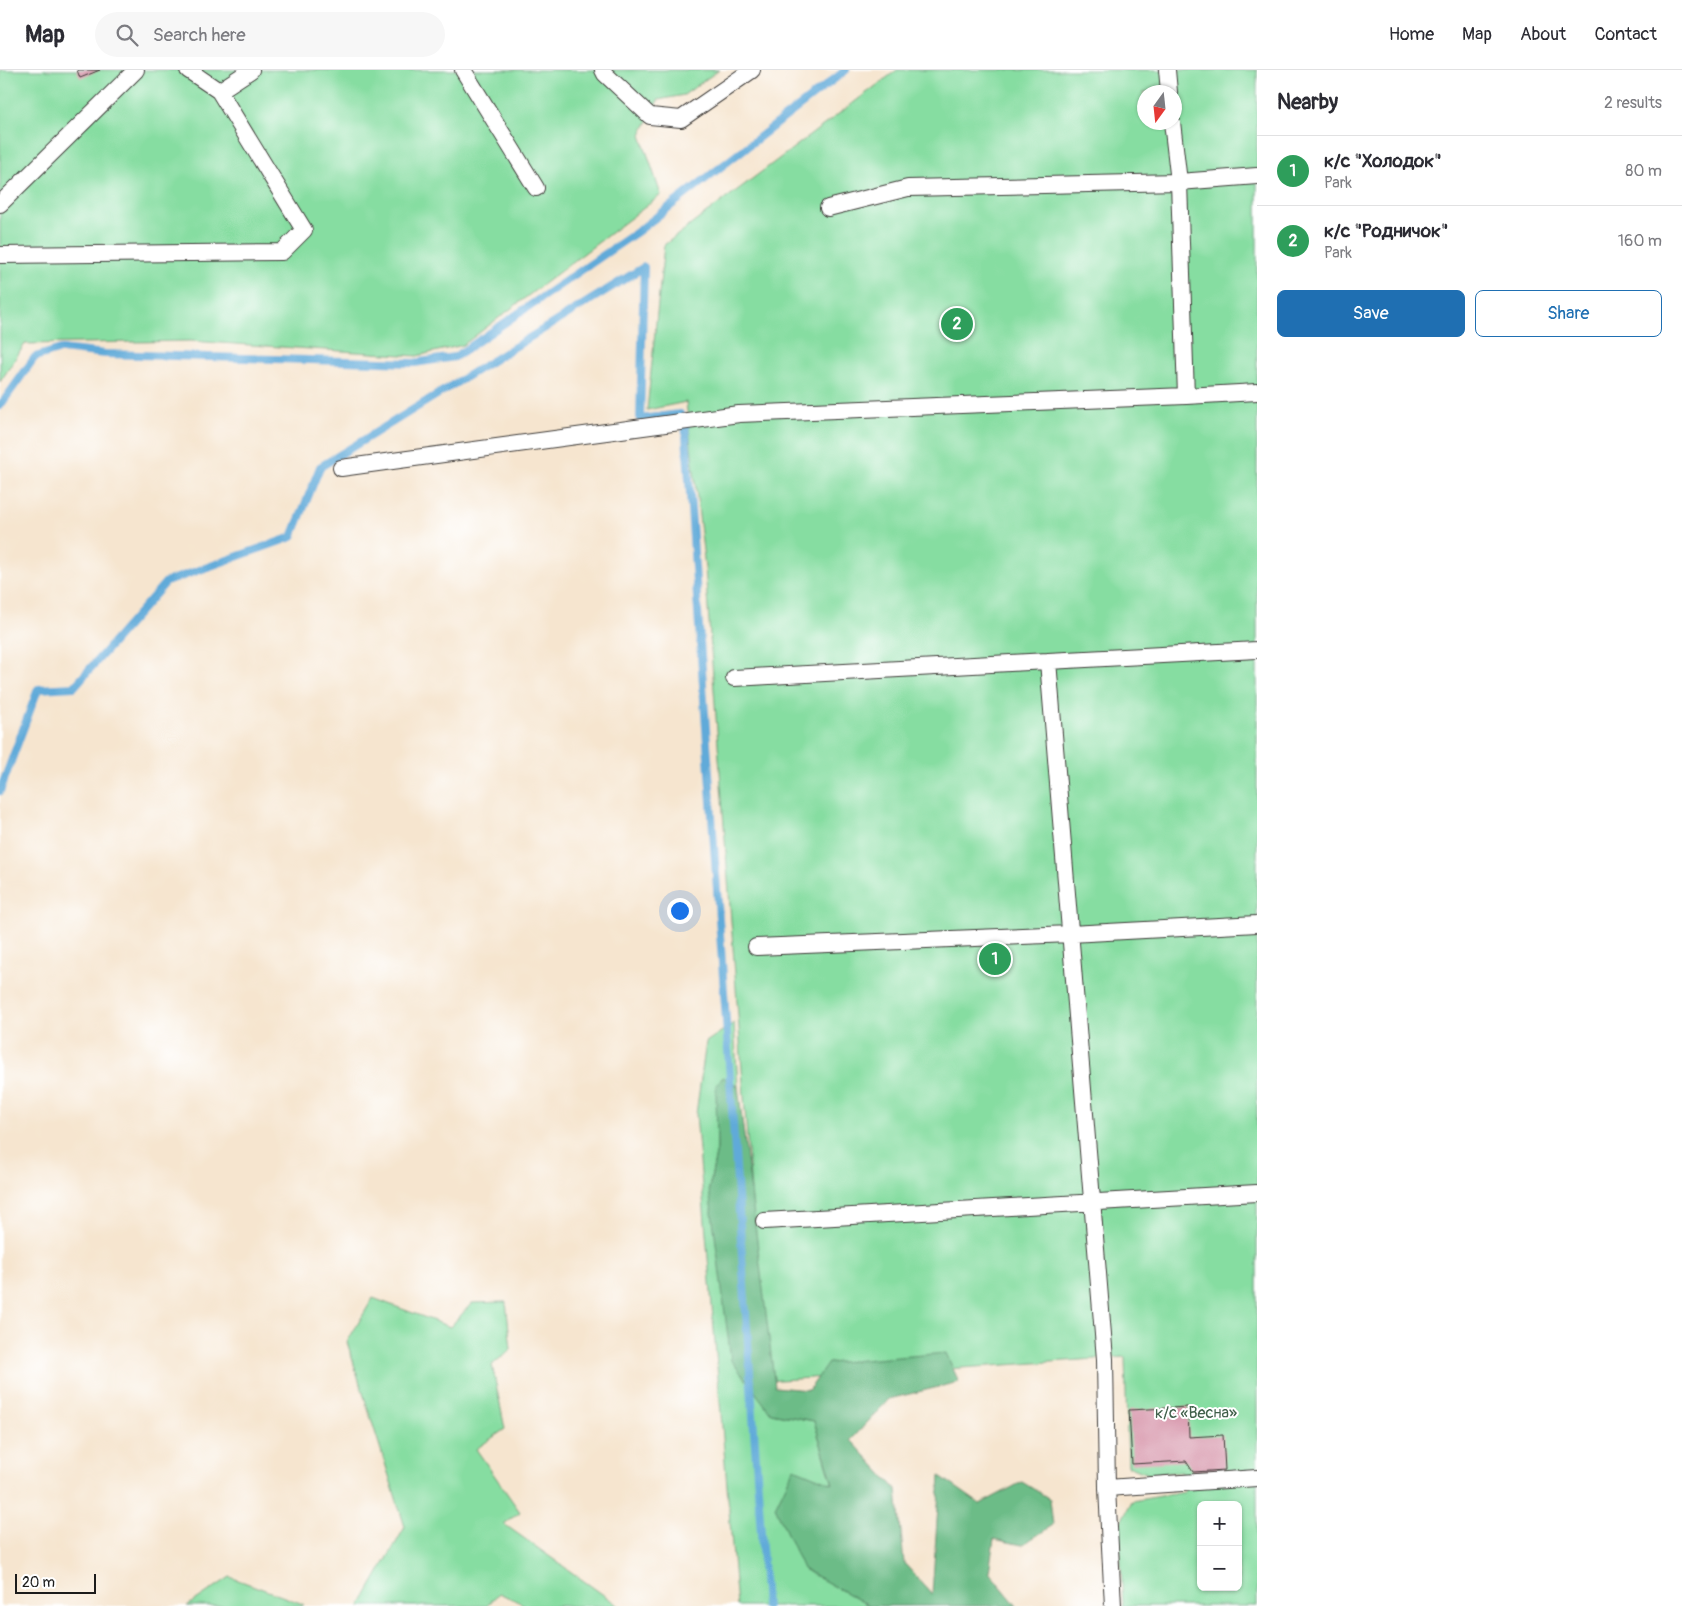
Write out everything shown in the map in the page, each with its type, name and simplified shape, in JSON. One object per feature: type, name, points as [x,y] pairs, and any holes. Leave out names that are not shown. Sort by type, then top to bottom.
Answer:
[{"type":"lane","points":[[0,204],[136,70]]},
{"type":"lane","points":[[0,255],[282,252],[304,230],[219,92],[188,70]]},
{"type":"lane","points":[[219,92],[251,70]]},
{"type":"lane","points":[[463,70],[536,188]]},
{"type":"lane","points":[[603,70],[650,116],[681,119],[752,70]]},
{"type":"lane","points":[[1167,70],[1168,85]]},
{"type":"lane","points":[[1173,130],[1179,182],[1186,396]]},
{"type":"lane","points":[[828,208],[908,188],[1179,182],[1257,176]]},
{"type":"lane","points":[[341,468],[739,414],[1257,392]]},
{"type":"lane","points":[[734,678],[1257,650]]},
{"type":"lane","points":[[1048,661],[1105,1358],[1107,1488],[1113,1606]]},
{"type":"lane","points":[[756,947],[1257,924]]},
{"type":"lane","points":[[764,1221],[1257,1193]]},
{"type":"lane","points":[[1107,1488],[1257,1478]]},
{"type":"green space","points":[[0,70],[719,70],[684,95],[658,100],[641,135],[661,195],[463,345],[417,356],[190,341],[25,344],[0,382]]},
{"type":"green space","name":"к/с «Весна»","points":[[897,70],[1257,70],[1257,1606],[1123,1606],[1119,1525],[1132,1501],[1185,1492],[1182,1472],[1148,1474],[1128,1466],[1125,1357],[765,1381],[705,568],[686,402],[647,410],[664,245]]},
{"type":"green space","points":[[734,1023],[738,1086],[724,1078],[717,1085],[717,1149],[709,1189],[771,1413],[814,1421],[833,1485],[803,1569],[870,1606],[737,1606],[696,1114],[706,1042]]},
{"type":"green space","points":[[723,1077],[738,1086],[775,1387],[809,1390],[828,1363],[946,1353],[959,1382],[889,1399],[851,1440],[897,1490],[904,1563],[932,1594],[940,1476],[980,1504],[1022,1482],[1050,1499],[1053,1525],[1022,1545],[994,1539],[989,1572],[1017,1606],[870,1606],[803,1569],[775,1507],[794,1468],[833,1484],[814,1421],[771,1413],[731,1360],[709,1189],[717,1149],[716,1085]]},
{"type":"green space","points":[[373,1298],[450,1327],[472,1303],[506,1302],[511,1349],[492,1365],[505,1429],[476,1449],[520,1512],[504,1524],[619,1606],[527,1606],[499,1593],[487,1606],[360,1606],[405,1527],[347,1342]]},
{"type":"green space","points":[[230,1577],[303,1604],[303,1606],[187,1606]]},
{"type":"building","points":[[77,70],[100,70],[80,78]]},
{"type":"building","points":[[1188,1407],[1189,1437],[1223,1435],[1225,1470],[1193,1472],[1186,1461],[1132,1464],[1129,1410]]},
{"type":"waterway","points":[[0,406],[35,357],[61,349],[105,354],[414,363],[455,357],[637,232],[846,70]]},
{"type":"waterway","points":[[0,791],[38,689],[74,687],[166,582],[292,537],[320,467],[644,267],[640,419],[680,414]]},
{"type":"waterway","points":[[685,421],[766,1606]]},
{"type":"place","name":"к/с \"Родничок\"","points":[[957,324]]},
{"type":"place","name":"к/с \"Холодок\"","points":[[995,959]]}]
